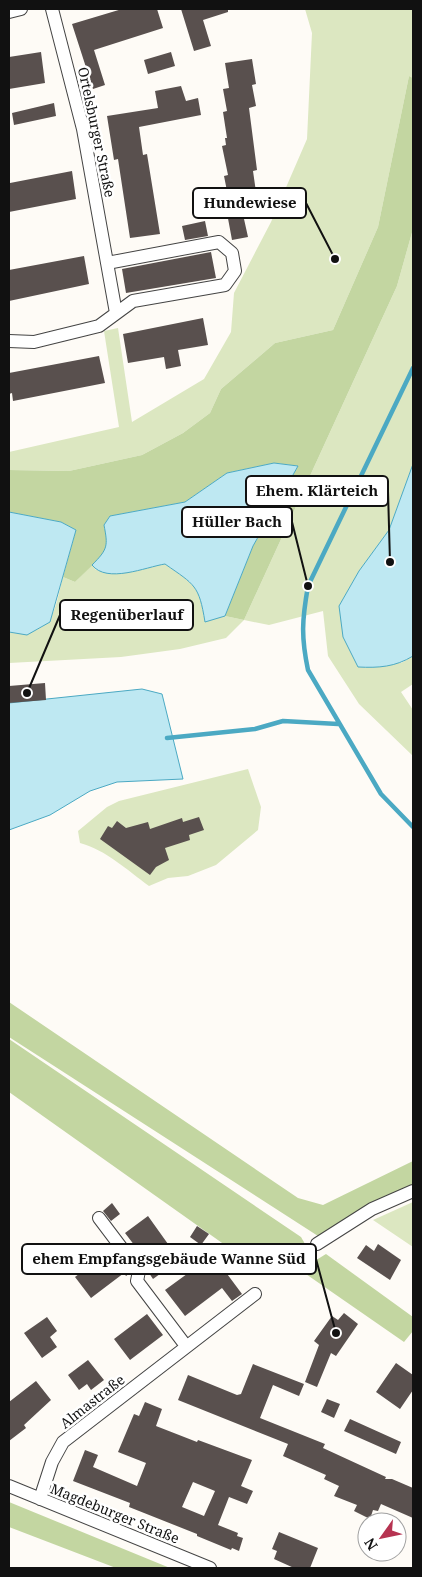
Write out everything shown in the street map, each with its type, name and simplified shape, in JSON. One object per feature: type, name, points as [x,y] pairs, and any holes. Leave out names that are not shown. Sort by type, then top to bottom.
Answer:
[{"type":"street","points":[[9,12],[22,9]]},
{"type":"street","name":"Ortelsburger Straße","points":[[52,9],[82,122],[116,313]]},
{"type":"street","points":[[9,341],[34,342],[99,326],[133,301],[226,285],[235,271],[232,254],[219,242],[107,263]]},
{"type":"street","points":[[317,1244],[372,1210],[413,1191]]},
{"type":"street","points":[[99,1218],[139,1271],[137,1281],[186,1346]]},
{"type":"street","name":"Almastraße","points":[[40,1499],[52,1462],[63,1442],[256,1294]]},
{"type":"street","name":"Magdeburger Straße","points":[[9,1486],[210,1568]]},
{"type":"green space","points":[[305,9],[413,9],[413,78],[409,76],[378,227],[333,330],[275,343],[221,389],[210,413],[183,433],[142,455],[69,471],[9,470],[9,452],[119,427],[104,331],[118,328],[132,422],[204,379],[231,332],[234,293],[271,222],[307,139],[312,33]]},
{"type":"green space","points":[[409,76],[413,78],[413,229],[397,286],[244,620],[225,616],[253,546],[298,466],[274,463],[227,473],[185,502],[110,516],[104,525],[108,544],[102,556],[75,582],[63,577],[76,530],[61,522],[9,512],[9,470],[69,471],[142,455],[183,433],[210,413],[221,389],[275,343],[333,330],[378,227]]},
{"type":"green space","points":[[413,229],[413,464],[389,530],[359,571],[339,606],[401,663],[413,656],[413,684],[401,692],[413,710],[413,756],[359,704],[328,656],[323,611],[269,625],[244,620],[397,286]]},
{"type":"green space","points":[[165,564],[194,587],[198,593],[205,621],[225,616],[244,620],[226,638],[180,649],[121,657],[9,663],[9,632],[28,632],[44,625],[50,619],[53,612],[63,577],[75,582],[92,565],[96,570],[129,571]]},
{"type":"green space","points":[[248,769],[261,807],[258,830],[216,865],[188,876],[168,878],[149,886],[99,850],[80,843],[78,831],[107,807],[119,801]]},
{"type":"green space","points":[[9,1002],[298,1198],[323,1205],[413,1161],[413,1191],[338,1229],[318,1236],[9,1037]]},
{"type":"green space","points":[[9,1039],[301,1237],[305,1244],[304,1248],[289,1261],[266,1274],[9,1092]]},
{"type":"green space","points":[[413,1202],[413,1247],[373,1220]]},
{"type":"green space","points":[[326,1254],[413,1317],[413,1331],[404,1342],[303,1272],[308,1265]]},
{"type":"green space","points":[[9,1502],[170,1568],[116,1568],[9,1527]]},
{"type":"water","points":[[274,463],[298,466],[253,546],[225,616],[205,622],[198,593],[194,587],[165,564],[117,574],[99,571],[92,565],[106,547],[104,525],[110,516],[185,502],[227,473]]},
{"type":"water","points":[[413,464],[413,656],[387,666],[358,667],[343,637],[339,606],[359,571],[389,530]]},
{"type":"water","points":[[9,512],[61,522],[76,530],[50,622],[27,635],[9,632]]},
{"type":"water","points":[[142,689],[162,694],[183,779],[117,782],[90,791],[50,815],[9,830],[9,703]]},
{"type":"building","points":[[122,9],[157,9],[163,28],[94,50],[105,85],[93,89],[72,24]]},
{"type":"building","points":[[181,9],[228,9],[228,12],[203,20],[211,46],[194,51]]},
{"type":"building","points":[[41,52],[45,83],[9,89],[9,57]]},
{"type":"building","points":[[171,52],[175,66],[148,74],[144,60]]},
{"type":"building","points":[[252,59],[256,84],[252,85],[256,106],[249,108],[257,170],[253,171],[256,192],[252,192],[256,217],[244,219],[248,237],[232,240],[224,197],[228,196],[224,176],[228,175],[222,146],[226,145],[225,138],[227,138],[223,112],[227,111],[223,89],[229,88],[225,63]]},
{"type":"building","points":[[181,86],[186,101],[198,98],[201,115],[139,127],[143,155],[147,154],[160,234],[130,238],[118,159],[114,160],[107,116],[158,108],[155,91]]},
{"type":"building","points":[[54,103],[56,116],[14,125],[12,113]]},
{"type":"building","points":[[72,171],[76,199],[9,212],[10,183]]},
{"type":"building","points":[[205,221],[208,236],[185,240],[182,226]]},
{"type":"building","points":[[211,252],[216,278],[126,293],[122,269]]},
{"type":"building","points":[[84,256],[89,284],[9,301],[9,270]]},
{"type":"building","points":[[203,318],[208,345],[178,350],[181,366],[166,369],[164,357],[128,363],[123,334]]},
{"type":"building","points":[[99,356],[105,383],[13,401],[12,393],[9,394],[9,373]]},
{"type":"building","points":[[45,683],[46,700],[9,703],[9,686]]},
{"type":"building","points":[[199,817],[204,830],[189,835],[190,840],[165,848],[169,860],[156,867],[150,875],[100,839],[108,826],[112,828],[117,821],[126,828],[148,822],[150,829],[182,818],[183,822]]},
{"type":"building","points":[[112,1203],[120,1214],[111,1221],[103,1211]]},
{"type":"building","points":[[148,1216],[168,1244],[153,1256],[164,1271],[153,1279],[135,1252],[138,1250],[125,1233]]},
{"type":"building","points":[[197,1226],[209,1234],[201,1245],[190,1237]]},
{"type":"building","points":[[378,1244],[401,1260],[390,1280],[357,1258],[366,1245],[374,1251]]},
{"type":"building","points":[[108,1252],[118,1265],[122,1262],[130,1273],[126,1276],[124,1273],[91,1298],[75,1277]]},
{"type":"building","points":[[213,1255],[242,1294],[232,1301],[222,1288],[185,1316],[165,1290]]},
{"type":"building","points":[[344,1313],[358,1324],[336,1356],[331,1353],[317,1387],[305,1382],[319,1345],[314,1341],[332,1316],[338,1320]]},
{"type":"building","points":[[147,1314],[163,1335],[130,1360],[114,1339]]},
{"type":"building","points":[[47,1317],[57,1331],[50,1337],[57,1347],[42,1358],[24,1333]]},
{"type":"building","points":[[88,1360],[104,1380],[91,1390],[87,1384],[79,1390],[68,1375]]},
{"type":"building","points":[[396,1363],[413,1375],[413,1390],[400,1409],[376,1392]]},
{"type":"building","points":[[253,1364],[304,1384],[299,1396],[273,1385],[260,1418],[325,1444],[323,1448],[386,1477],[385,1479],[392,1479],[413,1488],[413,1518],[407,1515],[407,1512],[399,1512],[381,1504],[378,1511],[354,1511],[357,1505],[334,1496],[339,1486],[324,1479],[326,1475],[283,1456],[288,1444],[178,1400],[188,1375],[237,1395],[241,1394]]},
{"type":"building","points":[[36,1381],[51,1400],[24,1425],[26,1428],[9,1441],[9,1402]]},
{"type":"building","points":[[327,1399],[340,1404],[334,1418],[321,1412]]},
{"type":"building","points":[[145,1402],[162,1409],[156,1426],[252,1460],[241,1486],[253,1491],[247,1504],[229,1497],[218,1525],[238,1533],[237,1536],[243,1538],[239,1551],[232,1548],[231,1550],[197,1536],[197,1534],[129,1507],[130,1503],[73,1481],[85,1450],[98,1455],[93,1467],[137,1486],[146,1463],[118,1452],[134,1414],[139,1416]],"holes":[[[193,1482],[215,1491],[204,1516],[182,1507]]]},
{"type":"building","points":[[350,1419],[401,1442],[396,1454],[344,1431]]},
{"type":"building","points":[[279,1532],[318,1548],[310,1568],[294,1568],[274,1559],[277,1551],[272,1549]]},
{"type":"waterway","points":[[413,368],[308,586],[303,628],[308,670],[381,794],[413,827]]},
{"type":"waterway","points":[[167,738],[255,729],[283,721],[338,724]]},
{"type":"place","name":"Hundewiese","points":[[335,259]]},
{"type":"place","name":"Ehem. Klärteich","points":[[390,562]]},
{"type":"place","name":"Hüller Bach","points":[[308,586]]},
{"type":"place","name":"Regenüberlauf","points":[[27,693]]},
{"type":"place","name":"ehem Empfangsgebäude Wanne Süd","points":[[336,1333]]}]
